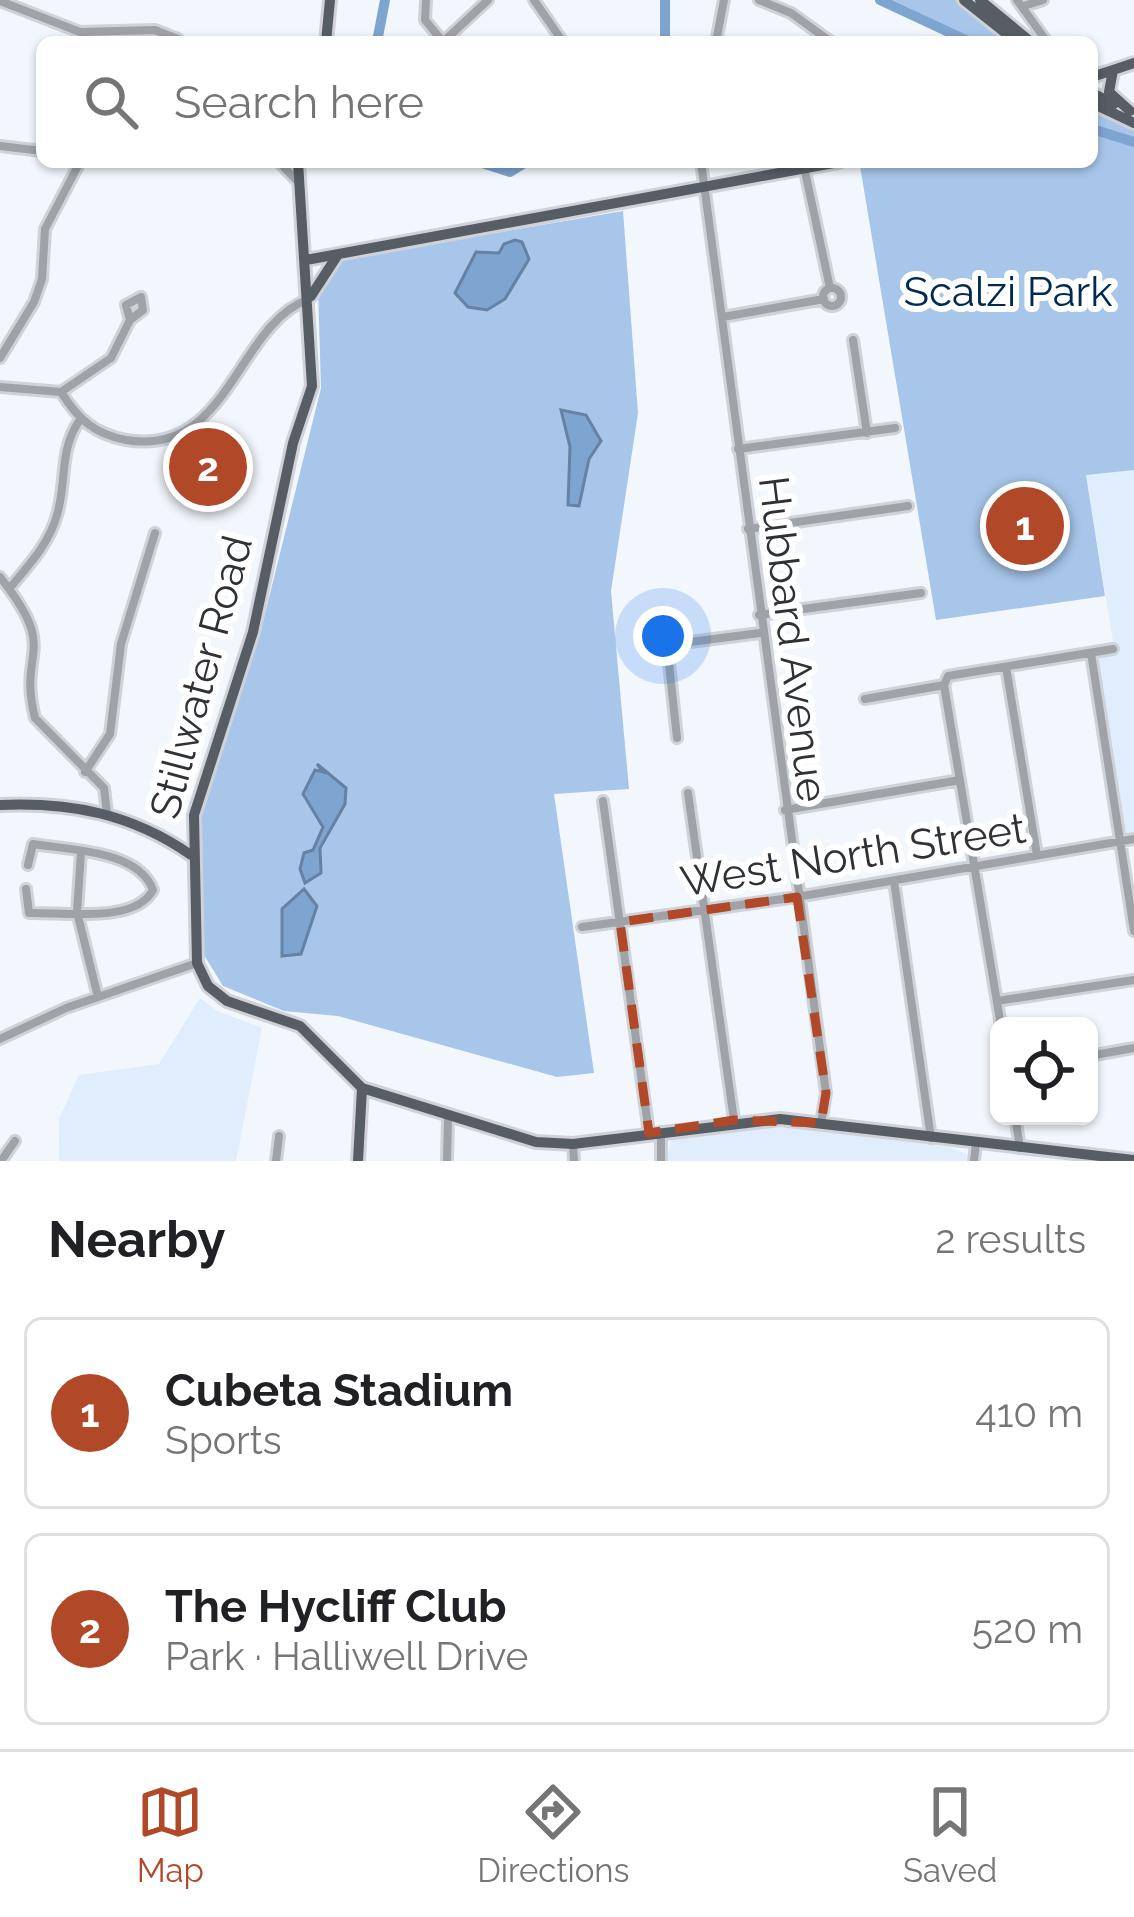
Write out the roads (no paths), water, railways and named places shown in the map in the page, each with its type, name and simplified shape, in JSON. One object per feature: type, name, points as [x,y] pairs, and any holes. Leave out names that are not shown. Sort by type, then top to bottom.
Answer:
[{"type":"main road","points":[[327,36],[330,0]]},
{"type":"main road","points":[[964,0],[1009,36]]},
{"type":"main road","points":[[980,0],[1024,36]]},
{"type":"main road","points":[[1098,75],[1134,63]]},
{"type":"main road","points":[[1113,70],[1109,92],[1133,115]]},
{"type":"main road","points":[[1098,96],[1133,115]]},
{"type":"main road","points":[[1098,105],[1133,115]]},
{"type":"main road","name":"Stillwater Road","points":[[197,963],[191,855],[201,785],[251,638],[293,443],[311,386],[310,298],[298,168]]},
{"type":"main road","points":[[306,260],[790,168]]},
{"type":"main road","points":[[310,298],[339,254]]},
{"type":"main road","points":[[0,805],[53,804],[107,813],[151,829],[191,855]]},
{"type":"main road","points":[[197,963],[218,995],[300,1026],[362,1088],[536,1142],[573,1144],[734,1120],[821,1123],[1073,1158],[1132,1160]]},
{"type":"main road","points":[[358,1161],[362,1088]]},
{"type":"street","points":[[426,0],[425,20],[438,36]]},
{"type":"street","points":[[449,36],[488,0]]},
{"type":"street","points":[[534,0],[559,36]]},
{"type":"street","points":[[717,36],[724,0]]},
{"type":"street","points":[[759,0],[790,13],[821,36]]},
{"type":"street","points":[[1043,0],[1020,3],[1043,36]]},
{"type":"street","points":[[0,1],[31,5],[78,36]]},
{"type":"street","points":[[804,36],[806,26]]},
{"type":"street","points":[[91,36],[155,30],[170,36]]},
{"type":"street","points":[[0,146],[36,150]]},
{"type":"street","points":[[0,358],[34,302],[42,279],[45,229],[77,168]]},
{"type":"street","points":[[285,168],[299,183]]},
{"type":"street","name":"Hubbard Avenue","points":[[702,168],[760,633],[826,1093],[821,1123]]},
{"type":"street","points":[[805,168],[830,288],[824,299]]},
{"type":"street","points":[[824,299],[830,305],[840,300],[838,291],[830,288]]},
{"type":"street","points":[[61,392],[80,421],[108,437],[136,442],[166,437],[195,423],[238,379],[286,307],[310,298]]},
{"type":"street","points":[[722,316],[824,299]]},
{"type":"street","points":[[0,387],[61,392],[111,358],[130,320]]},
{"type":"street","points":[[853,340],[867,433]]},
{"type":"street","points":[[9,589],[55,522],[64,449],[80,421]]},
{"type":"street","points":[[738,449],[895,428]]},
{"type":"street","points":[[748,529],[908,506]]},
{"type":"street","points":[[85,772],[110,734],[121,644],[155,533]]},
{"type":"street","points":[[0,577],[37,636],[35,718],[104,788],[107,813]]},
{"type":"street","points":[[759,615],[921,593]]},
{"type":"street","points":[[668,626],[677,738]]},
{"type":"street","points":[[667,645],[760,633]]},
{"type":"street","points":[[1000,1017],[944,685],[948,676],[1114,650]]},
{"type":"street","points":[[1091,652],[1134,931]]},
{"type":"street","points":[[1006,667],[1037,855]]},
{"type":"street","points":[[865,699],[944,685]]},
{"type":"street","points":[[784,810],[959,779]]},
{"type":"street","points":[[688,793],[734,1120]]},
{"type":"street","points":[[603,802],[661,1161]]},
{"type":"street","name":"West North Street","points":[[582,928],[797,897],[1134,839]]},
{"type":"street","points":[[26,889],[29,913],[130,910],[146,903],[153,890],[147,874],[130,864],[81,851],[33,844],[28,865]]},
{"type":"street","points":[[81,851],[76,912],[98,997]]},
{"type":"street","points":[[894,881],[932,1138]]},
{"type":"street","points":[[0,1039],[98,997],[197,963]]},
{"type":"street","points":[[998,1001],[1134,980]]},
{"type":"street","points":[[1098,1054],[1134,1048]]},
{"type":"street","points":[[447,1161],[448,1117]]},
{"type":"street","points":[[1016,1125],[1020,1150]]},
{"type":"street","points":[[276,1161],[279,1136]]},
{"type":"street","points":[[2,1161],[15,1142]]},
{"type":"street","points":[[573,1144],[574,1161]]},
{"type":"street","points":[[974,1161],[976,1144]]},
{"type":"waterway","points":[[378,36],[385,0]]},
{"type":"waterway","points":[[665,0],[665,36]]},
{"type":"waterway","points":[[880,0],[957,36]]},
{"type":"waterway","points":[[1098,131],[1134,142]]},
{"type":"waterway","points":[[498,168],[510,172],[516,168]]},
{"type":"place","name":"The Hycliff Club","points":[[208,467]]},
{"type":"place","name":"Cubeta Stadium","points":[[1025,526]]},
{"type":"park label","name":"Scalzi Park","points":[[1008,291]]}]
